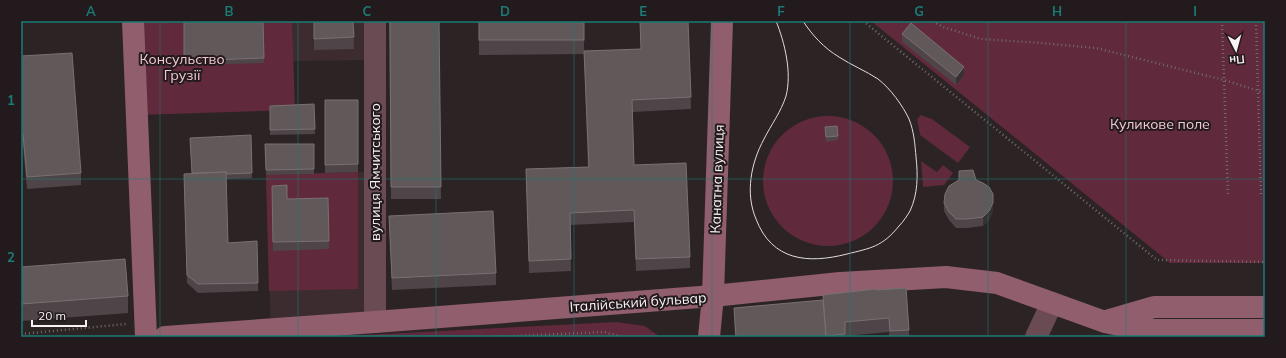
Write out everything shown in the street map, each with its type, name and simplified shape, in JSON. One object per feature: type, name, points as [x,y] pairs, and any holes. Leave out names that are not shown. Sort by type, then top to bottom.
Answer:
[{"type":"main road","points":[[133,21],[139,330]]},
{"type":"main road","name":"Канатна вулиця","points":[[709,337],[714,296],[722,21]]},
{"type":"main road","name":"Італійський бульвар","points":[[165,337],[714,296],[840,283],[946,277],[996,283],[1105,322],[1143,330],[1265,330]]},
{"type":"main road","points":[[1105,322],[1154,307],[1265,307]]},
{"type":"street","name":"вулиця Ямчитського","points":[[375,21],[375,322]]},
{"type":"street","points":[[1036,337],[1052,303]]},
{"type":"path","points":[[863,21],[1157,260],[1265,262]]},
{"type":"path","points":[[933,21],[943,27],[981,39],[1096,48],[1224,80],[1265,93]]},
{"type":"path","points":[[1222,21],[1228,195]]},
{"type":"path","points":[[1256,21],[1261,196]]},
{"type":"path","points":[[21,334],[139,330]]},
{"type":"path","points":[[493,337],[604,332],[624,337]]},
{"type":"shaded area","points":[[292,21],[374,21],[373,60],[293,61]]},
{"type":"shaded area","points":[[358,172],[374,173],[374,321],[271,329],[266,175]]},
{"type":"green space","name":"Консульство Грузії","points":[[134,21],[292,21],[295,110],[138,115]]},
{"type":"green space","name":"Куликове поле","points":[[871,21],[1265,21],[1265,263],[1170,263]]},
{"type":"green space","points":[[921,115],[932,119],[970,147],[958,163],[920,135],[917,119]]},
{"type":"green space","points":[[834,116],[853,121],[874,135],[888,156],[892,168],[892,194],[888,206],[874,227],[853,241],[841,245],[822,246],[803,241],[782,227],[768,206],[764,194],[763,175],[768,156],[782,135],[803,121],[815,117]]},
{"type":"green space","points":[[921,161],[937,172],[943,165],[953,173],[944,185],[923,187]]},
{"type":"green space","points":[[358,172],[358,289],[269,291],[266,175]]},
{"type":"green space","points":[[616,322],[645,326],[660,337],[324,337]]},
{"type":"building","points":[[184,21],[263,21],[264,58],[184,61]]},
{"type":"building","points":[[314,21],[353,21],[354,37],[314,39]]},
{"type":"building","points":[[390,21],[439,21],[441,187],[391,187]]},
{"type":"building","points":[[479,21],[584,21],[584,40],[479,40]]},
{"type":"building","points":[[640,21],[688,21],[691,97],[632,100],[634,165],[686,163],[690,257],[636,259],[634,210],[570,213],[571,259],[529,261],[526,169],[589,167],[584,51],[641,49]]},
{"type":"building","points":[[911,23],[964,67],[956,77],[902,34]]},
{"type":"building","points":[[72,53],[81,173],[27,177],[23,134],[21,134],[21,56]]},
{"type":"building","points":[[325,100],[358,100],[358,164],[325,165]]},
{"type":"building","points":[[314,104],[315,129],[270,130],[270,106]]},
{"type":"building","points":[[837,126],[838,136],[826,137],[825,127]]},
{"type":"building","points":[[251,135],[252,173],[192,173],[190,138]]},
{"type":"building","points":[[265,144],[314,144],[314,169],[266,170]]},
{"type":"building","points":[[973,170],[976,180],[989,187],[993,194],[993,203],[989,211],[983,217],[956,219],[949,212],[944,203],[945,194],[949,186],[959,180],[959,171]]},
{"type":"building","points":[[226,172],[228,243],[257,241],[258,283],[198,284],[187,275],[184,174]]},
{"type":"building","points":[[287,185],[287,199],[328,198],[329,241],[273,242],[272,186]]},
{"type":"building","points":[[493,211],[496,273],[392,278],[389,216]]},
{"type":"building","points":[[125,259],[128,296],[21,304],[21,267]]},
{"type":"building","points":[[906,288],[909,330],[890,331],[889,318],[845,322],[845,334],[826,336],[823,295],[875,289]]},
{"type":"building","points":[[823,300],[826,337],[736,337],[734,308]]},
{"type":"tram line","points":[[776,21],[787,58],[788,87],[781,108],[759,148],[751,178],[751,199],[756,219],[763,233],[771,244],[793,256],[819,259],[847,254],[876,246],[893,233],[902,223],[913,205],[917,184],[917,164],[911,124],[900,103],[887,87],[878,79],[828,50],[814,36],[803,21]]}]
